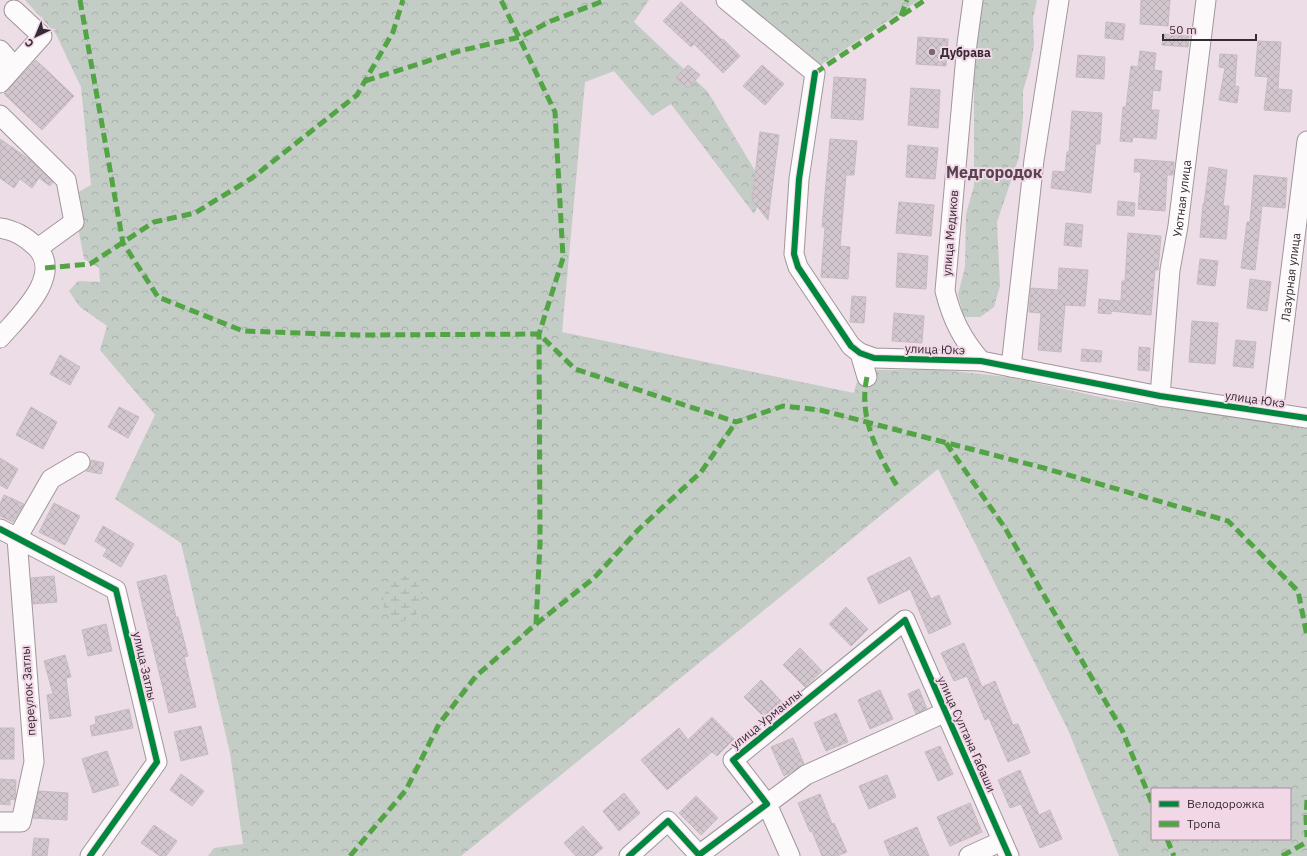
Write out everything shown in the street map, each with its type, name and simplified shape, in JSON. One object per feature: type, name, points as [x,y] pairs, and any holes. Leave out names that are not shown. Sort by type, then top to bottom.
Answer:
[{"type":"street","points":[[726,0],[815,73],[798,179],[794,254],[798,267],[851,346],[860,353],[867,377]]},
{"type":"street","name":"улица Медиков","points":[[973,0],[967,44],[945,291],[951,312],[967,345],[981,361]]},
{"type":"street","points":[[1011,367],[1034,160],[1059,0]]},
{"type":"street","name":"Уютная улица","points":[[1160,396],[1170,270],[1178,226],[1206,0]]},
{"type":"street","points":[[0,83],[42,36],[14,10]]},
{"type":"street","points":[[0,50],[7,58],[0,68]]},
{"type":"street","points":[[0,115],[66,180],[74,222],[38,248]]},
{"type":"street","name":"Лазурная улица","points":[[1273,413],[1307,141]]},
{"type":"street","points":[[0,228],[19,234],[38,248],[43,258],[45,268],[45,278],[40,288],[31,302],[0,338]]},
{"type":"street","name":"улица Юкэ","points":[[860,353],[874,358],[981,361],[1160,396],[1307,418]]},
{"type":"street","points":[[8,533],[50,479],[80,462]]},
{"type":"street","name":"переулок Затлы","points":[[0,822],[21,822],[34,762],[8,533]]},
{"type":"street","name":"улица Затлы","points":[[8,533],[116,590],[157,762],[90,856]]},
{"type":"street","name":"улица Султана Габаши","points":[[905,620],[1006,849]]},
{"type":"street","name":"улица Урманлы","points":[[767,804],[733,760],[905,620]]},
{"type":"street","points":[[629,856],[668,821],[699,856],[806,775],[946,712]]},
{"type":"street","points":[[767,804],[790,856]]},
{"type":"street","points":[[969,856],[1006,849]]},
{"type":"green space","points":[[25,0],[649,0],[634,22],[708,92],[766,189],[754,214],[671,104],[652,116],[614,71],[585,82],[562,332],[854,393],[860,370],[942,370],[1009,377],[1109,399],[1307,427],[1307,856],[1119,856],[1069,732],[938,469],[461,856],[208,856],[214,848],[243,844],[230,753],[181,543],[115,499],[155,415],[100,350],[107,326],[80,307],[69,291],[78,281],[100,282],[99,268],[84,259],[75,211],[75,194],[91,185],[81,87],[56,34]]},
{"type":"green space","points":[[738,0],[919,0],[821,65]]},
{"type":"green space","points":[[974,0],[1037,0],[1033,18],[1034,44],[1030,67],[1023,91],[1023,118],[1019,157],[997,222],[1000,286],[994,307],[980,317],[964,317],[958,295],[965,267],[966,214],[974,186]]},
{"type":"green space","points":[[404,576],[416,580],[423,589],[418,613],[398,624],[386,614],[382,602],[388,585],[395,578]]},
{"type":"building","points":[[1141,0],[1170,0],[1168,26],[1140,24]]},
{"type":"building","points":[[681,2],[740,56],[723,73],[694,44],[691,47],[663,21]]},
{"type":"building","points":[[1106,22],[1125,24],[1123,40],[1105,38]]},
{"type":"building","points":[[1163,34],[1189,36],[1188,47],[1162,45]]},
{"type":"building","name":"Дубрава","points":[[918,37],[948,39],[946,66],[916,64]]},
{"type":"building","points":[[1258,41],[1281,42],[1278,89],[1292,90],[1290,112],[1264,110],[1268,77],[1255,76]]},
{"type":"building","points":[[1140,51],[1156,53],[1154,70],[1162,71],[1160,91],[1153,90],[1151,110],[1159,110],[1156,139],[1133,137],[1132,142],[1120,141],[1123,107],[1126,107],[1131,66],[1138,67]]},
{"type":"building","points":[[1220,54],[1237,55],[1235,86],[1239,87],[1237,103],[1219,100],[1225,68],[1219,67]]},
{"type":"building","points":[[1078,55],[1105,57],[1104,79],[1076,77]]},
{"type":"building","points":[[36,60],[74,96],[42,130],[4,94]]},
{"type":"building","points":[[688,65],[700,75],[688,88],[676,78]]},
{"type":"building","points":[[762,65],[784,84],[765,105],[743,86]]},
{"type":"building","points":[[834,77],[866,79],[863,120],[831,118]]},
{"type":"building","points":[[911,88],[940,90],[938,128],[908,125]]},
{"type":"building","points":[[1072,111],[1102,113],[1100,144],[1096,144],[1091,193],[1051,188],[1053,171],[1065,172],[1067,152],[1069,152]]},
{"type":"building","points":[[760,132],[779,135],[768,220],[752,200]]},
{"type":"building","points":[[0,139],[29,159],[53,182],[50,186],[39,178],[32,188],[20,179],[14,188],[0,178]]},
{"type":"building","points":[[830,139],[857,141],[854,175],[846,175],[840,246],[850,247],[848,279],[821,277],[825,227],[822,227]]},
{"type":"building","points":[[908,145],[938,148],[935,179],[906,177]]},
{"type":"building","points":[[1135,159],[1174,162],[1173,175],[1167,175],[1165,211],[1138,209],[1141,172],[1134,172]]},
{"type":"building","points":[[1209,167],[1227,170],[1223,206],[1229,206],[1226,239],[1200,237],[1203,204]]},
{"type":"building","points":[[1254,175],[1287,178],[1285,208],[1262,206],[1255,270],[1241,268],[1247,222],[1250,222]]},
{"type":"building","points":[[1118,201],[1135,203],[1134,216],[1117,215]]},
{"type":"building","points":[[899,202],[934,205],[931,236],[896,233]]},
{"type":"building","points":[[1066,223],[1083,225],[1081,247],[1064,245]]},
{"type":"building","points":[[1128,233],[1161,236],[1158,270],[1155,270],[1151,315],[1111,311],[1111,314],[1098,313],[1099,299],[1121,301],[1122,281],[1125,281]]},
{"type":"building","points":[[898,253],[928,256],[926,289],[896,287]]},
{"type":"building","points":[[1200,259],[1218,261],[1215,286],[1197,284]]},
{"type":"building","points":[[1059,268],[1088,270],[1085,306],[1065,305],[1061,352],[1038,350],[1041,313],[1029,312],[1031,288],[1058,290]]},
{"type":"building","points":[[1250,279],[1271,282],[1267,311],[1247,308]]},
{"type":"building","points":[[852,296],[866,297],[864,323],[850,322]]},
{"type":"building","points":[[894,313],[924,316],[922,343],[892,341]]},
{"type":"building","points":[[1192,321],[1218,323],[1215,364],[1189,362]]},
{"type":"building","points":[[1236,340],[1256,342],[1253,368],[1233,366]]},
{"type":"building","points":[[1139,347],[1150,348],[1149,371],[1138,370]]},
{"type":"building","points":[[1082,349],[1102,351],[1101,362],[1081,361]]},
{"type":"building","points":[[60,355],[80,367],[70,385],[50,374]]},
{"type":"building","points":[[31,407],[57,422],[43,449],[16,435]]},
{"type":"building","points":[[119,407],[139,417],[128,438],[108,427]]},
{"type":"building","points":[[0,458],[18,469],[7,489],[0,485]]},
{"type":"building","points":[[91,460],[104,463],[101,474],[86,471],[90,467]]},
{"type":"building","points":[[4,495],[24,504],[13,522],[0,516],[0,504]]},
{"type":"building","points":[[54,503],[80,516],[65,545],[39,532]]},
{"type":"building","points":[[103,526],[134,544],[121,567],[103,556],[107,549],[95,541]]},
{"type":"building","points":[[910,557],[931,599],[939,595],[951,624],[929,634],[910,589],[879,604],[867,578]]},
{"type":"building","points":[[166,575],[176,617],[178,617],[188,656],[184,657],[196,707],[169,713],[137,582]]},
{"type":"building","points":[[54,576],[57,602],[33,604],[31,578]]},
{"type":"building","points":[[846,607],[868,629],[851,646],[829,624]]},
{"type":"building","points":[[106,624],[112,651],[88,656],[82,630]]},
{"type":"building","points":[[964,643],[982,687],[995,681],[1013,725],[1018,724],[1030,753],[1008,762],[989,718],[985,720],[967,676],[954,681],[941,653]]},
{"type":"building","points":[[800,648],[822,671],[805,687],[783,665]]},
{"type":"building","points":[[65,655],[71,677],[66,678],[71,716],[50,719],[47,695],[53,694],[44,661]]},
{"type":"building","points":[[761,680],[783,703],[766,719],[744,697]]},
{"type":"building","points":[[919,689],[927,709],[916,714],[908,694]]},
{"type":"building","points":[[880,690],[893,719],[870,729],[858,700]]},
{"type":"building","points":[[129,709],[133,728],[92,736],[90,726],[96,724],[95,717]]},
{"type":"building","points":[[836,713],[848,742],[826,751],[814,723]]},
{"type":"building","points":[[712,717],[734,739],[717,756],[712,752],[667,790],[641,760],[679,728],[688,740]]},
{"type":"building","points":[[201,726],[208,754],[181,761],[174,732]]},
{"type":"building","points":[[0,728],[14,728],[14,759],[0,759]]},
{"type":"building","points":[[793,738],[804,764],[784,776],[771,747]]},
{"type":"building","points":[[940,746],[953,774],[938,781],[925,752]]},
{"type":"building","points":[[107,751],[119,785],[93,793],[82,759]]},
{"type":"building","points":[[1020,770],[1039,815],[1050,810],[1062,839],[1040,848],[1021,804],[1010,808],[998,780]]},
{"type":"building","points":[[181,774],[204,791],[192,806],[170,790]]},
{"type":"building","points":[[887,775],[896,797],[869,809],[859,786]]},
{"type":"building","points":[[0,779],[16,780],[15,800],[10,799],[10,805],[0,804]]},
{"type":"building","points":[[39,791],[68,793],[67,820],[33,818]]},
{"type":"building","points":[[624,793],[640,813],[619,831],[603,811]]},
{"type":"building","points":[[820,794],[832,824],[834,823],[847,852],[837,856],[822,856],[812,831],[810,832],[798,803]]},
{"type":"building","points":[[696,796],[718,818],[701,835],[679,813]]},
{"type":"building","points":[[970,803],[982,832],[950,846],[937,817]]},
{"type":"building","points":[[154,825],[177,841],[166,856],[160,856],[141,843]]},
{"type":"building","points":[[583,826],[603,848],[593,856],[576,856],[564,843]]},
{"type":"building","points":[[917,827],[929,856],[890,856],[884,841]]},
{"type":"building","points":[[34,838],[49,839],[47,856],[32,856]]},
{"type":"marked path","points":[[80,0],[123,243],[158,297],[243,331],[358,335],[539,334],[575,369],[736,422],[783,406],[820,410],[1044,468],[1228,521],[1298,591],[1307,636]]},
{"type":"marked path","points":[[45,268],[90,264],[154,222],[195,213],[252,178],[357,95],[393,32],[403,0]]},
{"type":"marked path","points":[[350,856],[406,790],[439,724],[476,676],[536,624],[540,543],[539,334],[563,258],[555,112],[501,0]]},
{"type":"marked path","points":[[365,81],[459,51],[520,37],[551,21],[606,0]]},
{"type":"marked path","points":[[901,16],[907,0]]},
{"type":"marked path","points":[[815,73],[925,0]]},
{"type":"marked path","points":[[867,377],[865,392],[867,420],[876,447],[897,486]]},
{"type":"marked path","points":[[536,624],[594,578],[638,530],[701,472],[736,422]]},
{"type":"marked path","points":[[946,443],[1005,528],[1122,730],[1151,801]]},
{"type":"marked path","points":[[1307,800],[1307,837]]},
{"type":"marked path","points":[[1167,840],[1174,856]]},
{"type":"marked path","points":[[1282,856],[1307,842]]},
{"type":"cycle path","points":[[815,73],[799,179],[794,254],[798,267],[851,346],[860,353],[874,358],[981,361],[1160,396],[1307,418]]},
{"type":"cycle path","points":[[0,529],[116,590],[157,762],[90,856]]},
{"type":"cycle path","points":[[629,856],[668,821],[699,855],[767,804],[733,760],[905,620],[1009,856]]},
{"type":"place","name":"Дубрава","points":[[932,52]]},
{"type":"district","name":"Медгородок","points":[[994,172]]}]
